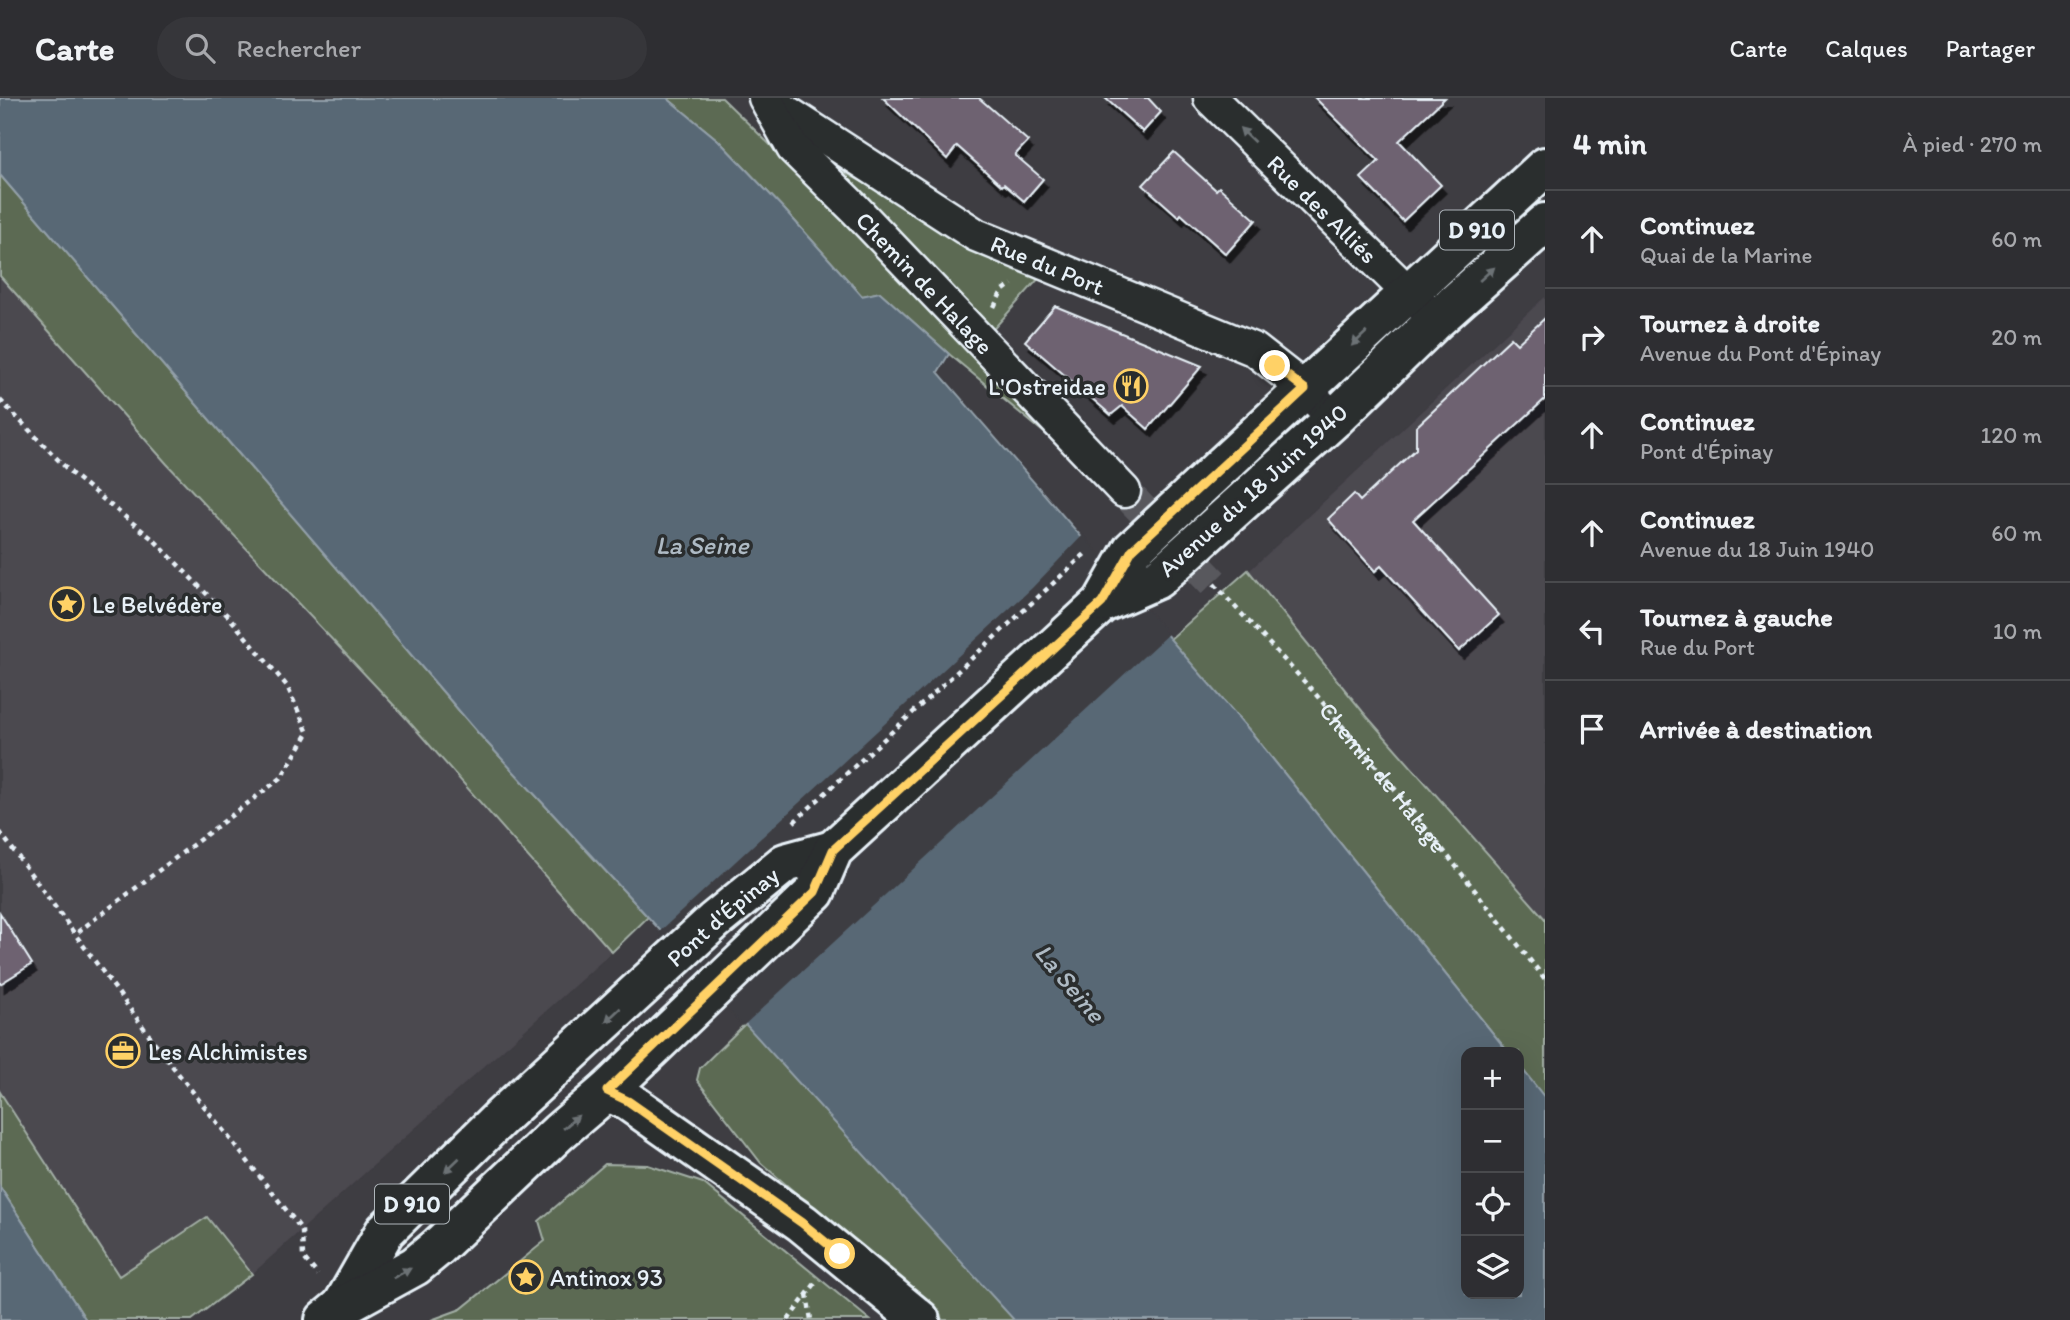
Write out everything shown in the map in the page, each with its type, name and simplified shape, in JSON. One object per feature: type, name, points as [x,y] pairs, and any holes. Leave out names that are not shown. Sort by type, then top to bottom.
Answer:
[{"type":"main road","name":"Avenue du 18 Juin 1940","points":[[1102,603],[1132,550],[1545,167]]},
{"type":"main road","name":"Avenue du 18 Juin 1940","points":[[1102,603],[1157,579],[1334,419],[1436,320],[1545,223]]},
{"type":"main road","name":"Pont d'Épinay","points":[[607,1091],[815,892],[833,850],[1102,603]]},
{"type":"main road","name":"Pont d'Épinay","points":[[572,1054],[714,921],[785,863],[833,850]]},
{"type":"main road","name":"D 910","points":[[334,1313],[385,1231],[501,1117],[572,1054]]},
{"type":"main road","points":[[572,1054],[607,1091],[635,1106],[802,1223],[920,1320]]},
{"type":"main road","name":"D 910","points":[[334,1313],[415,1266],[607,1091]]},
{"type":"street","name":"Rue du Port","points":[[765,98],[976,235],[1255,350],[1305,389],[1334,419]]},
{"type":"street","name":"Chemin de Halage","points":[[765,98],[793,148],[855,209],[1124,491]]},
{"type":"street","name":"Rue des Alliés","points":[[1210,98],[1436,320]]},
{"type":"path","points":[[979,338],[1002,291],[1040,263]]},
{"type":"path","points":[[0,400],[74,475],[154,540],[229,617],[287,686],[308,733],[281,778],[75,934]]},
{"type":"path","points":[[793,823],[1096,544]]},
{"type":"path","name":"Chemin de Halage","points":[[1214,584],[1313,691],[1386,778],[1545,979]]},
{"type":"path","points":[[0,832],[166,1058],[302,1230],[303,1257],[334,1313]]},
{"type":"path","points":[[788,1320],[840,1254]]},
{"type":"path","points":[[807,1293],[811,1320]]},
{"type":"shaded area","points":[[0,276],[167,464],[404,716],[612,952],[252,1274],[207,1218],[119,1276],[0,1092]]},
{"type":"shaded area","points":[[1545,297],[1545,919],[1363,712],[1249,571]]},
{"type":"green space","points":[[667,98],[722,98],[923,294],[1066,451],[949,354],[880,292],[862,296],[718,140]]},
{"type":"green space","points":[[842,171],[1041,276],[988,335],[840,188]]},
{"type":"green space","points":[[0,175],[479,734],[648,917],[612,952],[404,716],[167,464],[0,276]]},
{"type":"green space","points":[[1248,570],[1363,712],[1545,919],[1545,1098],[1524,1071],[1524,1047],[1504,1047],[1251,732],[1169,640]]},
{"type":"green space","points":[[746,1023],[1015,1320],[943,1320],[761,1163],[697,1080],[700,1068]]},
{"type":"green space","points":[[0,1092],[119,1276],[207,1217],[252,1274],[192,1320],[86,1320],[0,1187]]},
{"type":"green space","points":[[605,1164],[648,1165],[703,1183],[870,1320],[431,1320],[461,1309],[545,1241],[539,1221]]},
{"type":"water","name":"La Seine","points":[[0,98],[667,98],[718,140],[862,296],[880,292],[949,354],[938,372],[1251,732],[1504,1047],[1461,1047],[1461,1299],[1524,1299],[1524,1071],[1545,1098],[1545,1320],[1014,1320],[479,734],[0,175]]},
{"type":"water","points":[[0,1187],[86,1320],[0,1320]]},
{"type":"pier","points":[[1083,535],[1168,634],[743,1026],[658,933],[1032,588]]},
{"type":"building","points":[[883,98],[979,98],[1028,141],[1015,155],[1043,179],[1024,201],[1004,184],[1002,186],[957,146],[947,159]]},
{"type":"building","points":[[1105,98],[1148,98],[1161,112],[1143,132]]},
{"type":"building","points":[[1315,98],[1445,98],[1399,141],[1441,185],[1403,221],[1361,178],[1379,161]]},
{"type":"building","points":[[1174,152],[1216,190],[1219,187],[1256,220],[1226,254],[1143,185]]},
{"type":"building","name":"L'Ostreidae","points":[[1055,306],[1202,366],[1148,429],[1122,406],[1111,415],[1025,341]]},
{"type":"building","points":[[1545,318],[1545,399],[1413,520],[1499,615],[1459,651],[1381,566],[1375,571],[1328,519],[1354,494],[1360,501],[1416,449],[1416,427],[1511,338],[1517,344]]},
{"type":"building","points":[[0,913],[32,964],[0,984]]},
{"type":"tunnel","points":[[1124,491],[1214,584]]},
{"type":"place","name":"L'Ostreidae","points":[[1131,386]]},
{"type":"place","name":"Le Belvédère","points":[[67,604]]},
{"type":"place","name":"Les Alchimistes","points":[[123,1051]]},
{"type":"place","name":"Antinox 93","points":[[526,1277]]},
{"type":"route","points":[[840,1254],[802,1223],[628,1101],[607,1091],[815,892],[833,850],[1102,603],[1132,550],[1305,389],[1275,366]]}]
